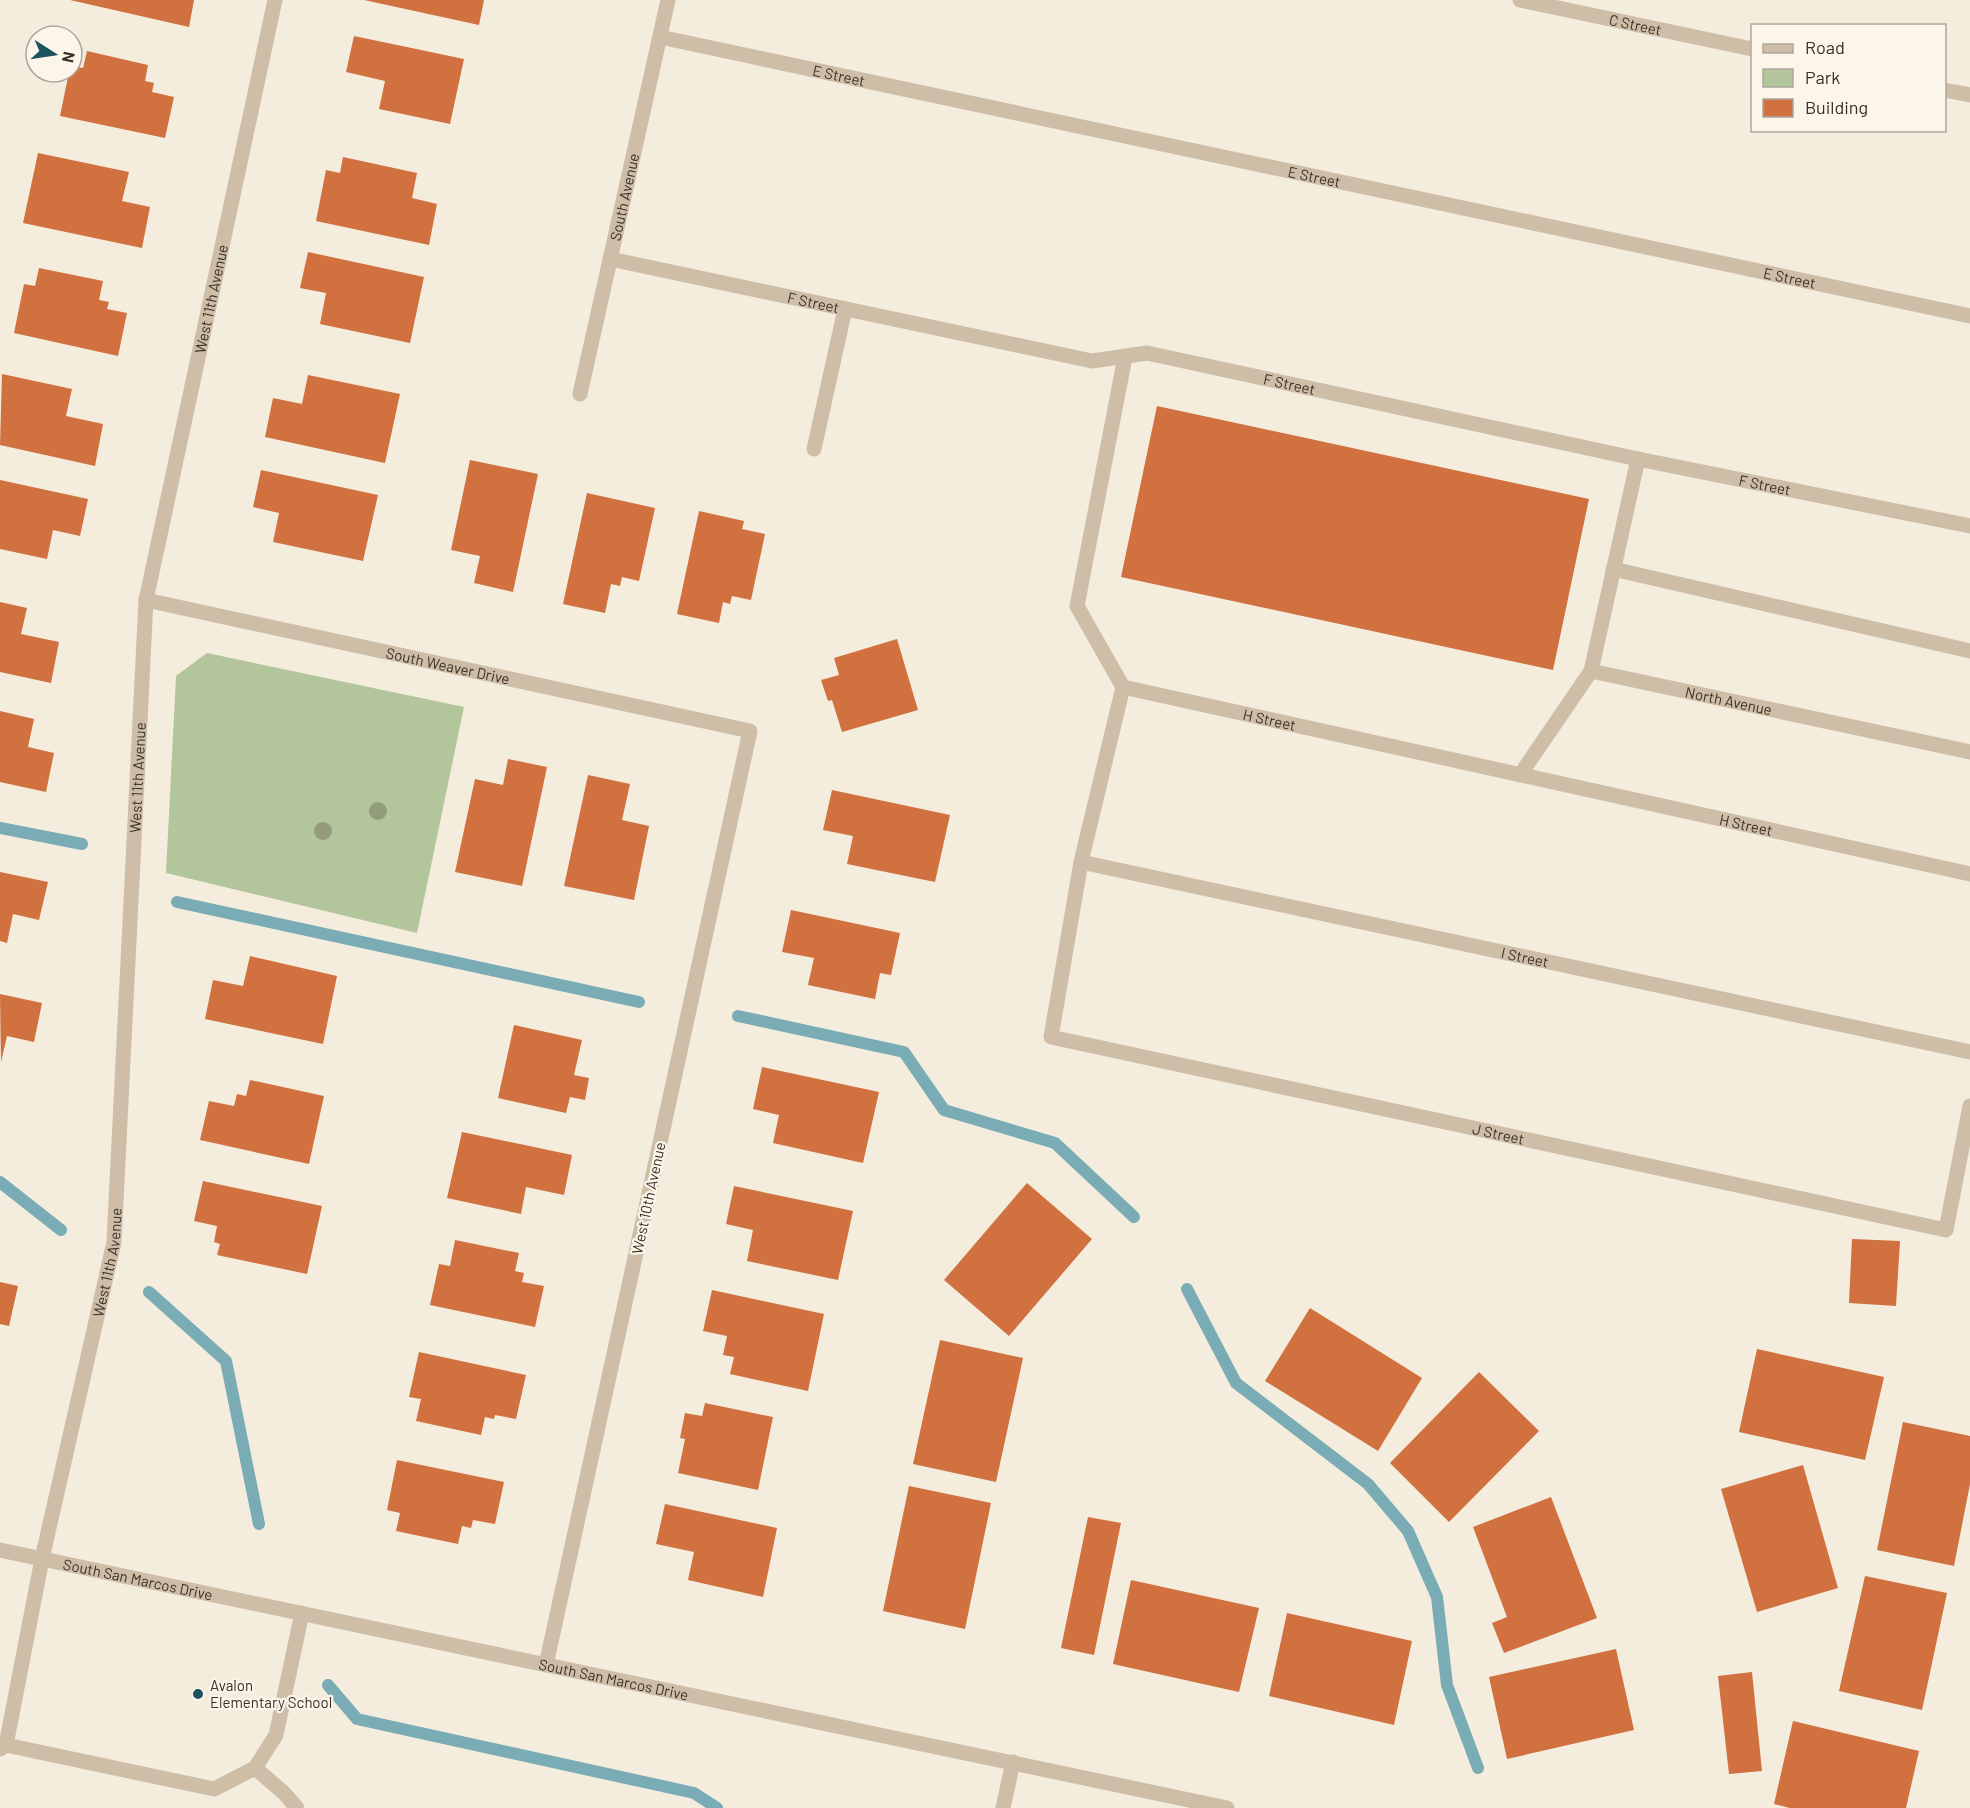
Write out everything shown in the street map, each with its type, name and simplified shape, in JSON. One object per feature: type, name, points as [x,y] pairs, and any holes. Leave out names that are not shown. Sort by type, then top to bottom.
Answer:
[{"type":"street","name":"West 11th Avenue","points":[[3,1747],[42,1559],[114,1242],[146,600],[275,0]]},
{"type":"street","name":"South Avenue","points":[[580,394],[668,0]]},
{"type":"street","name":"C Street","points":[[1520,0],[1751,49]]},
{"type":"street","name":"E Street","points":[[660,37],[1970,316]]},
{"type":"street","points":[[1946,90],[1970,95]]},
{"type":"street","name":"F Street","points":[[610,259],[1092,361],[1147,353],[1638,459],[1970,526]]},
{"type":"street","points":[[814,449],[845,309]]},
{"type":"street","points":[[1081,862],[1123,687],[1077,606],[1125,357]]},
{"type":"street","points":[[1520,775],[1591,671],[1638,459]]},
{"type":"street","points":[[1613,569],[1970,651]]},
{"type":"street","name":"South Weaver Drive","points":[[146,600],[750,731]]},
{"type":"street","name":"North Avenue","points":[[1591,671],[1970,752]]},
{"type":"street","name":"H Street","points":[[1123,687],[1970,874]]},
{"type":"street","name":"West 10th Avenue","points":[[546,1665],[750,731]]},
{"type":"street","name":"J Street","points":[[1081,862],[1051,1036],[1946,1230],[1970,1106]]},
{"type":"street","name":"I Street","points":[[1081,862],[1970,1052]]},
{"type":"street","name":"South San Marcos Drive","points":[[0,1550],[1227,1808]]},
{"type":"street","points":[[3,1747],[214,1789],[255,1768],[276,1735],[302,1613]]},
{"type":"street","points":[[1003,1808],[1013,1762]]},
{"type":"street","points":[[255,1768],[284,1793],[297,1808]]},
{"type":"green space","points":[[207,653],[464,707],[417,933],[166,873],[176,676]]},
{"type":"building","points":[[70,0],[194,0],[189,27]]},
{"type":"building","points":[[364,0],[484,0],[479,25]]},
{"type":"building","points":[[354,36],[464,59],[450,124],[379,109],[385,81],[346,72]]},
{"type":"building","points":[[87,51],[148,65],[145,81],[154,83],[152,92],[174,97],[165,138],[60,116],[67,84],[84,84],[84,64]]},
{"type":"building","points":[[38,153],[129,172],[122,201],[150,207],[142,248],[23,223]]},
{"type":"building","points":[[343,157],[417,173],[412,198],[437,204],[429,245],[316,221],[326,170],[340,173]]},
{"type":"building","points":[[308,252],[424,277],[410,343],[320,324],[326,293],[300,288]]},
{"type":"building","points":[[39,268],[103,281],[99,300],[109,302],[107,309],[127,313],[118,356],[14,333],[24,284],[35,286]]},
{"type":"building","points":[[2,374],[72,389],[66,416],[103,424],[95,466],[0,445]]},
{"type":"building","points":[[308,375],[400,394],[385,463],[265,437],[273,398],[302,404]]},
{"type":"building","points":[[1157,406],[1589,499],[1553,670],[1121,577]]},
{"type":"building","points":[[470,460],[538,474],[513,592],[474,583],[480,556],[451,550]]},
{"type":"building","points":[[261,470],[378,495],[363,561],[273,542],[279,513],[253,507]]},
{"type":"building","points":[[0,480],[88,499],[80,536],[53,530],[47,559],[0,549]]},
{"type":"building","points":[[587,493],[655,508],[639,581],[622,577],[620,586],[611,584],[605,613],[563,604]]},
{"type":"building","points":[[699,511],[744,521],[742,529],[765,534],[751,600],[732,596],[730,604],[723,602],[719,623],[677,614]]},
{"type":"building","points":[[0,602],[27,608],[21,634],[59,642],[51,683],[0,672]]},
{"type":"building","points":[[897,639],[918,710],[842,732],[832,700],[828,701],[821,680],[839,675],[834,658]]},
{"type":"building","points":[[0,711],[34,719],[28,747],[54,753],[46,792],[0,782]]},
{"type":"building","points":[[508,759],[547,767],[522,886],[455,872],[475,779],[503,785]]},
{"type":"building","points":[[588,775],[630,784],[622,820],[649,826],[634,900],[564,886]]},
{"type":"building","points":[[832,790],[950,815],[935,882],[847,864],[853,836],[823,830]]},
{"type":"building","points":[[0,872],[48,882],[39,920],[13,914],[7,943],[0,941]]},
{"type":"building","points":[[791,910],[900,933],[891,975],[880,973],[875,999],[808,985],[814,958],[782,952]]},
{"type":"building","points":[[250,956],[337,976],[323,1044],[205,1019],[213,980],[243,986]]},
{"type":"building","points":[[0,994],[42,1003],[34,1042],[7,1036],[1,1062]]},
{"type":"building","points":[[514,1025],[582,1040],[574,1075],[589,1078],[585,1100],[570,1097],[566,1113],[498,1098]]},
{"type":"building","points":[[762,1067],[879,1092],[863,1163],[773,1143],[779,1115],[753,1109]]},
{"type":"building","points":[[250,1080],[324,1096],[309,1164],[200,1140],[209,1101],[234,1106],[237,1094],[246,1096]]},
{"type":"building","points":[[462,1132],[572,1155],[564,1195],[526,1187],[521,1214],[447,1198]]},
{"type":"building","points":[[203,1181],[322,1206],[307,1274],[217,1255],[220,1244],[214,1242],[217,1226],[194,1221]]},
{"type":"building","points":[[1027,1183],[1092,1239],[1009,1336],[944,1280]]},
{"type":"building","points":[[734,1186],[853,1211],[838,1280],[747,1261],[753,1230],[726,1224]]},
{"type":"building","points":[[1852,1239],[1900,1241],[1896,1306],[1849,1303]]},
{"type":"building","points":[[455,1240],[519,1253],[515,1271],[524,1273],[522,1282],[544,1286],[535,1327],[430,1305],[439,1264],[450,1266]]},
{"type":"building","points":[[0,1282],[18,1286],[9,1326],[0,1324]]},
{"type":"building","points":[[712,1290],[824,1314],[808,1391],[730,1374],[734,1357],[723,1355],[727,1336],[703,1331]]},
{"type":"building","points":[[1310,1308],[1422,1378],[1378,1451],[1265,1381]]},
{"type":"building","points":[[940,1340],[1023,1358],[996,1482],[913,1464]]},
{"type":"building","points":[[1757,1349],[1884,1377],[1865,1460],[1739,1432]]},
{"type":"building","points":[[419,1352],[526,1375],[516,1419],[495,1415],[494,1419],[485,1417],[481,1435],[416,1421],[421,1399],[409,1397]]},
{"type":"building","points":[[1479,1372],[1539,1431],[1449,1522],[1390,1463]]},
{"type":"building","points":[[705,1403],[773,1417],[758,1490],[678,1473],[685,1439],[680,1438],[685,1413],[702,1416]]},
{"type":"building","points":[[1903,1422],[1970,1436],[1970,1484],[1954,1566],[1877,1550]]},
{"type":"building","points":[[397,1460],[504,1482],[495,1524],[473,1520],[471,1528],[462,1526],[458,1544],[396,1531],[400,1513],[387,1510]]},
{"type":"building","points":[[1803,1465],[1838,1588],[1757,1612],[1721,1489]]},
{"type":"building","points":[[909,1486],[991,1503],[965,1629],[883,1611]]},
{"type":"building","points":[[1551,1497],[1597,1618],[1504,1653],[1492,1623],[1507,1617],[1473,1527]]},
{"type":"building","points":[[665,1504],[777,1528],[763,1597],[688,1580],[694,1552],[656,1544]]},
{"type":"building","points":[[1088,1517],[1121,1523],[1094,1655],[1061,1648]]},
{"type":"building","points":[[1865,1576],[1947,1593],[1922,1710],[1839,1691]]},
{"type":"building","points":[[1131,1580],[1259,1608],[1239,1692],[1113,1664]]},
{"type":"building","points":[[1287,1613],[1412,1641],[1394,1725],[1269,1696]]},
{"type":"building","points":[[1616,1649],[1634,1730],[1507,1759],[1489,1677]]},
{"type":"building","points":[[1752,1672],[1762,1771],[1729,1774],[1718,1676]]},
{"type":"building","points":[[1793,1721],[1919,1751],[1906,1808],[1790,1808],[1774,1804]]},
{"type":"waterway","points":[[0,828],[82,844]]},
{"type":"waterway","points":[[177,902],[639,1002]]},
{"type":"waterway","points":[[738,1016],[904,1052],[944,1110],[1055,1143],[1134,1217]]},
{"type":"waterway","points":[[0,1182],[61,1230]]},
{"type":"waterway","points":[[1187,1289],[1236,1383],[1368,1484],[1408,1531],[1437,1597],[1447,1685],[1478,1768]]},
{"type":"waterway","points":[[149,1292],[226,1361],[259,1524]]},
{"type":"waterway","points":[[328,1685],[357,1719],[694,1793],[717,1808]]},
{"type":"place","name":"Avalon Elementary School","points":[[198,1694]]}]
